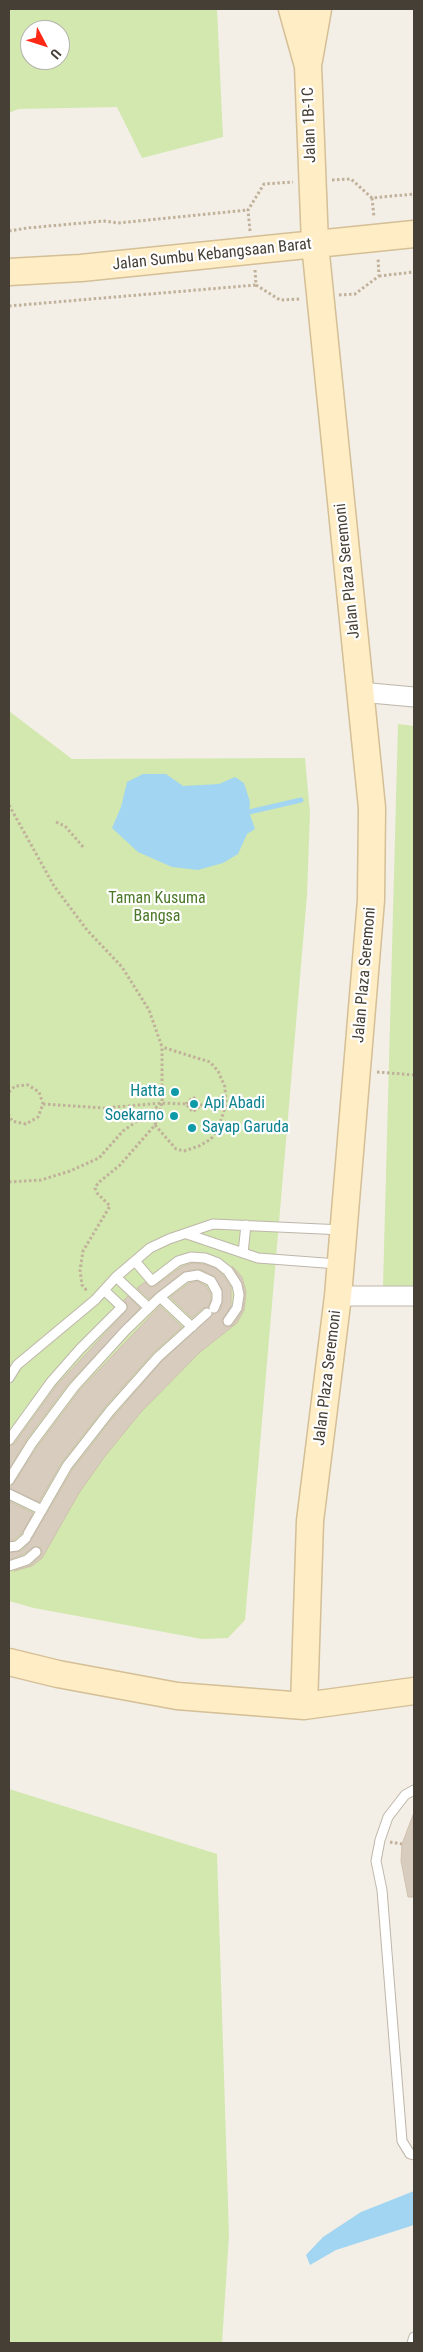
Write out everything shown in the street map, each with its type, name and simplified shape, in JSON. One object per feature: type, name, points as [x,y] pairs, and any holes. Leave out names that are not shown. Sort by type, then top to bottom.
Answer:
[{"type":"street","name":"Jalan 1B-1C","points":[[292,9],[308,66],[315,244]]},
{"type":"street","points":[[308,66],[318,9]]},
{"type":"street","name":"Jalan Sumbu Kebangsaan Barat","points":[[9,272],[81,268],[414,234]]},
{"type":"street","name":"Jalan Plaza Seremoni","points":[[304,1706],[310,1521],[338,1296],[371,891],[372,808],[315,244]]},
{"type":"street","points":[[360,692],[414,697]]},
{"type":"street","points":[[338,1296],[414,1296]]},
{"type":"street","points":[[9,1662],[58,1674],[177,1696],[304,1706],[414,1691]]},
{"type":"lane","points":[[9,1378],[17,1365],[95,1300],[134,1261],[150,1248],[169,1239],[213,1224],[343,1230]]},
{"type":"lane","points":[[243,1253],[246,1225]]},
{"type":"lane","points":[[187,1234],[258,1258],[340,1264]]},
{"type":"lane","points":[[134,1261],[152,1281],[178,1260],[191,1257],[205,1258],[218,1262],[228,1271],[237,1285],[239,1295],[237,1308],[228,1321]]},
{"type":"lane","points":[[9,1480],[32,1444],[74,1387],[149,1308],[186,1277],[198,1275],[211,1281],[217,1292],[217,1301],[211,1311],[158,1357],[110,1411],[67,1466],[27,1536],[17,1546],[9,1547]]},
{"type":"lane","points":[[116,1277],[149,1308]]},
{"type":"lane","points":[[9,1440],[51,1382],[80,1349],[122,1307],[104,1290]]},
{"type":"lane","points":[[160,1298],[192,1327]]},
{"type":"lane","points":[[9,1494],[42,1510]]},
{"type":"lane","points":[[9,1566],[27,1560],[36,1552]]},
{"type":"lane","points":[[414,1790],[405,1796],[388,1817],[380,1840],[376,1861],[382,1890],[402,2141],[410,2154],[414,2155]]},
{"type":"lane","points":[[412,2343],[414,2337]]},
{"type":"path","points":[[372,198],[414,194]]},
{"type":"path","points":[[9,231],[105,221],[118,223],[248,210]]},
{"type":"path","points":[[379,276],[414,272]]},
{"type":"path","points":[[9,306],[256,285]]},
{"type":"path","points":[[9,805],[54,886],[87,930],[122,967],[148,1010],[162,1047],[162,1103],[155,1125],[120,1165],[98,1183],[95,1188],[97,1193],[110,1206],[83,1251],[80,1270],[82,1285],[95,1300]]},
{"type":"path","points":[[56,822],[66,826],[84,848]]},
{"type":"path","points":[[155,1125],[176,1149],[184,1150],[199,1146],[211,1140],[219,1126],[226,1105],[225,1087],[218,1071],[210,1062],[162,1047]]},
{"type":"path","points":[[357,1071],[414,1075]]},
{"type":"path","points":[[9,1092],[15,1086],[28,1085],[39,1092],[43,1104],[38,1117],[26,1124],[12,1121],[9,1115]]},
{"type":"path","points":[[186,1104],[193,1097],[201,1105]]},
{"type":"path","points":[[9,1182],[41,1180],[70,1172],[98,1158],[123,1132],[162,1103]]},
{"type":"path","points":[[43,1104],[104,1108],[162,1103],[186,1104],[193,1112],[201,1105],[226,1105]]},
{"type":"green space","points":[[9,9],[217,9],[223,137],[142,158],[117,107],[18,109],[9,113]]},
{"type":"green space","name":"Taman Kusuma Bangsa","points":[[9,711],[72,759],[305,758],[310,813],[307,895],[245,1620],[228,1638],[202,1639],[34,1608],[9,1601]]},
{"type":"green space","points":[[398,724],[414,726],[414,1286],[383,1286]]},
{"type":"green space","points":[[9,1789],[217,1854],[229,2235],[222,2343],[9,2343]]},
{"type":"water","points":[[143,774],[166,774],[183,786],[219,784],[235,777],[244,783],[250,802],[249,812],[255,829],[247,834],[238,854],[223,863],[198,870],[172,867],[138,852],[112,828],[121,807],[127,782]]},
{"type":"water","points":[[414,2191],[414,2225],[336,2250],[310,2265],[306,2255],[323,2237],[361,2212]]},
{"type":"building","points":[[192,1263],[204,1264],[215,1268],[223,1275],[231,1287],[231,1306],[222,1320],[224,1326],[233,1325],[242,1311],[245,1296],[242,1282],[232,1266],[242,1277],[246,1292],[244,1310],[237,1323],[200,1352],[141,1412],[105,1456],[79,1493],[42,1558],[32,1566],[14,1571],[31,1565],[42,1554],[41,1548],[35,1546],[24,1554],[9,1560],[9,1553],[21,1551],[30,1542],[72,1470],[115,1415],[162,1361],[213,1314],[220,1310],[223,1301],[222,1289],[214,1276],[200,1269],[183,1272],[149,1299],[137,1288],[145,1282],[149,1287],[155,1286],[181,1267]]},
{"type":"building","points":[[197,1281],[206,1286],[211,1294],[211,1300],[208,1307],[203,1308],[192,1318],[170,1297],[189,1283]]},
{"type":"building","points":[[128,1296],[140,1308],[69,1383],[27,1439],[9,1469],[9,1446],[14,1444],[56,1386],[126,1311],[128,1306],[124,1300]]},
{"type":"building","points":[[160,1306],[182,1327],[153,1353],[105,1407],[62,1462],[39,1502],[9,1488],[79,1391]]},
{"type":"building","points":[[9,1501],[33,1513],[22,1533],[14,1540],[9,1541]]},
{"type":"building","points":[[413,1815],[414,1897],[408,1897],[401,1861],[402,1844]]},
{"type":"waterway","points":[[249,812],[301,800]]},
{"type":"place","name":"Hatta","points":[[175,1092]]},
{"type":"place","name":"Api Abadi","points":[[194,1104]]},
{"type":"place","name":"Soekarno","points":[[174,1116]]},
{"type":"place","name":"Sayap Garuda","points":[[192,1128]]}]
